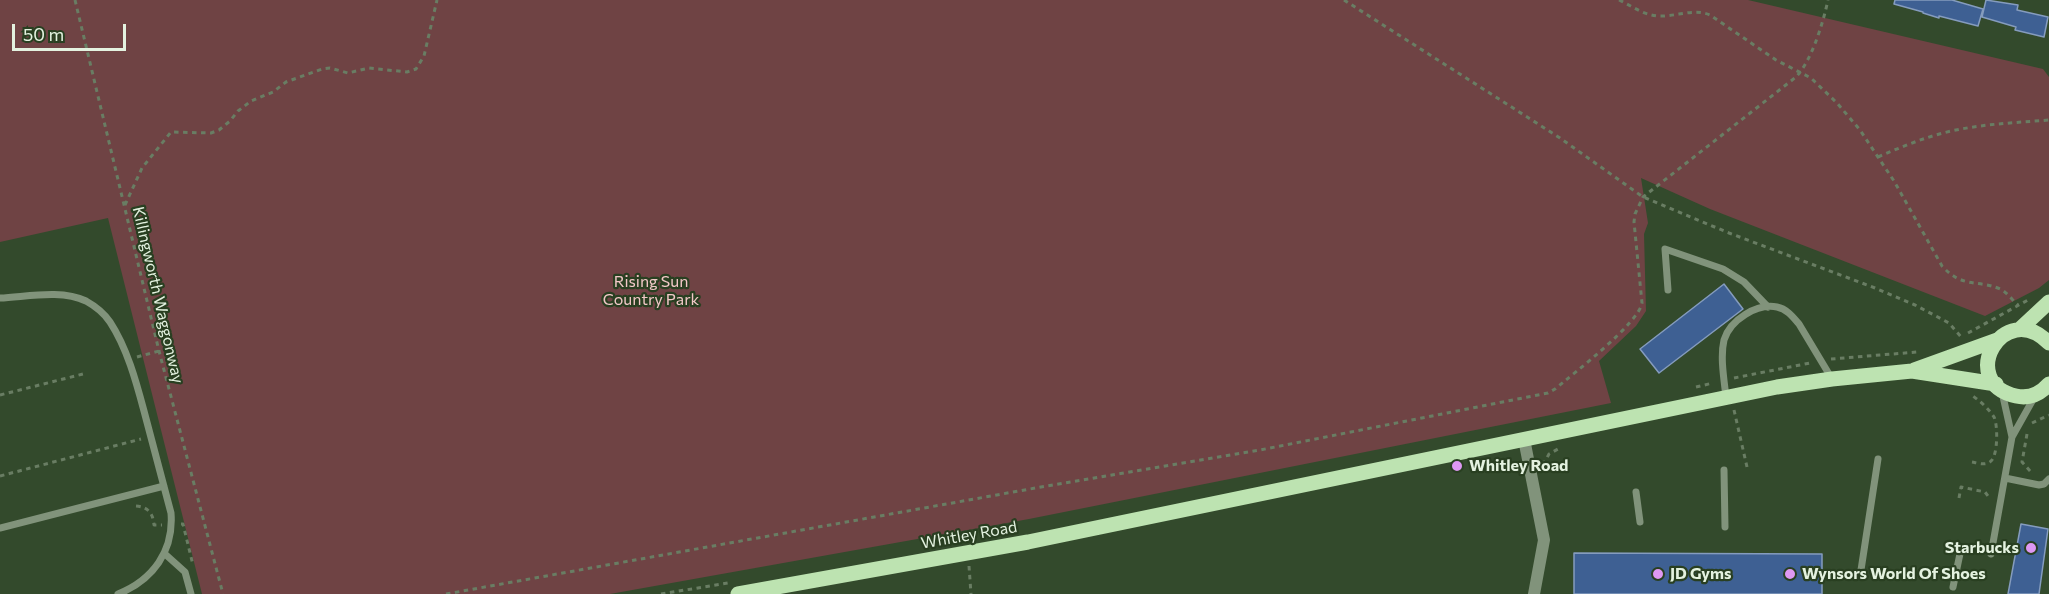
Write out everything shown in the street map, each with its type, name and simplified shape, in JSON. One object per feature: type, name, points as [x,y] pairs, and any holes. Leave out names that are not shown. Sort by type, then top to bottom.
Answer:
[{"type":"main road","name":"Whitley Road","points":[[1912,371],[1965,344],[1997,340],[2020,329],[2042,299]]},
{"type":"main road","points":[[2020,329],[2039,334],[2049,343]]},
{"type":"main road","points":[[1997,340],[1991,348],[1987,363],[1990,377],[1999,387]]},
{"type":"main road","name":"Whitley Road","points":[[738,594],[1028,542],[1524,439],[1729,402],[1832,379],[1912,371],[1999,387],[2019,397],[2044,391]]},
{"type":"street","points":[[1524,439],[1544,540],[1534,594]]},
{"type":"lane","points":[[1668,290],[1665,249],[1723,269],[1744,282],[1768,307]]},
{"type":"lane","points":[[0,298],[62,295],[84,301],[97,308],[109,320],[125,352],[150,432],[172,525],[165,554],[152,573],[141,582],[118,594]]},
{"type":"lane","points":[[1729,402],[1723,346],[1728,332],[1739,319],[1750,312],[1768,307],[1786,310],[1793,317],[1832,379]]},
{"type":"lane","points":[[1991,554],[2012,437],[1999,387]]},
{"type":"lane","points":[[2012,437],[2044,391]]},
{"type":"lane","points":[[1861,570],[1878,459]]},
{"type":"lane","points":[[1724,470],[1725,527]]},
{"type":"lane","points":[[2005,478],[2039,485],[2049,479]]},
{"type":"lane","points":[[0,528],[164,486]]},
{"type":"lane","points":[[1636,492],[1640,522]]},
{"type":"lane","points":[[1953,586],[1961,549]]},
{"type":"lane","points":[[165,554],[185,572],[191,594]]},
{"type":"path","name":"Killingworth Waggonway","points":[[75,0],[159,351],[223,594]]},
{"type":"path","points":[[124,205],[142,168],[171,132],[211,133],[219,130],[251,101],[273,92],[286,82],[322,69],[330,68],[348,72],[369,68],[407,72],[417,69],[424,56],[437,0]]},
{"type":"path","points":[[1344,0],[1560,138],[1643,197],[1915,305],[1949,323],[1965,344],[2018,305],[2042,299]]},
{"type":"path","points":[[1619,0],[1651,15],[1705,13],[1776,60],[1801,72],[1818,84],[1860,130],[1894,181],[1942,267],[1965,282],[2000,288],[2018,305]]},
{"type":"path","points":[[446,594],[1260,450],[1541,396],[1555,389],[1639,314],[1642,303],[1634,222],[1643,197],[1801,72],[1824,17],[1828,0]]},
{"type":"path","points":[[1878,158],[1919,140],[1944,133],[2000,123],[2049,120]]},
{"type":"path","points":[[0,395],[87,373]]},
{"type":"path","points":[[1968,393],[1987,408],[1995,419],[1996,433],[1994,457],[1985,464],[1972,462]]},
{"type":"path","points":[[1729,402],[1747,467]]},
{"type":"path","points":[[2035,474],[2026,469],[2022,462],[2031,424],[2049,415]]},
{"type":"path","points":[[0,476],[143,438],[142,434],[150,432]]},
{"type":"path","points":[[1542,468],[1549,454],[1560,448]]},
{"type":"path","points":[[1959,498],[1961,488],[1985,492],[1988,496]]},
{"type":"path","points":[[131,505],[147,509],[153,518],[154,525],[183,524],[195,571]]},
{"type":"path","points":[[969,563],[971,594]]},
{"type":"green space","name":"Rising Sun Country Park","points":[[0,0],[1748,0],[2043,69],[2049,77],[2049,280],[2039,288],[1985,316],[1710,209],[1641,178],[1648,223],[1644,234],[1646,311],[1636,326],[1599,361],[1611,403],[1029,519],[610,594],[202,594],[108,218],[0,242]]},
{"type":"building","points":[[1895,0],[1952,0],[1983,9],[1978,26],[1939,16],[1939,18],[1894,4]]},
{"type":"building","points":[[1986,0],[2018,5],[2017,10],[2048,17],[2044,37],[2015,30],[2016,27],[1982,17]]},
{"type":"building","points":[[1724,284],[1743,309],[1659,373],[1640,349]]},
{"type":"building","points":[[2021,524],[2048,529],[2039,594],[2008,594]]},
{"type":"building","name":"JD Gyms","points":[[1574,553],[1822,554],[1822,594],[1574,594]]},
{"type":"place","name":"Whitley Road","points":[[1457,466]]},
{"type":"place","name":"Starbucks","points":[[2031,548]]},
{"type":"place","name":"JD Gyms","points":[[1658,574]]},
{"type":"place","name":"Wynsors World Of Shoes","points":[[1790,574]]}]
